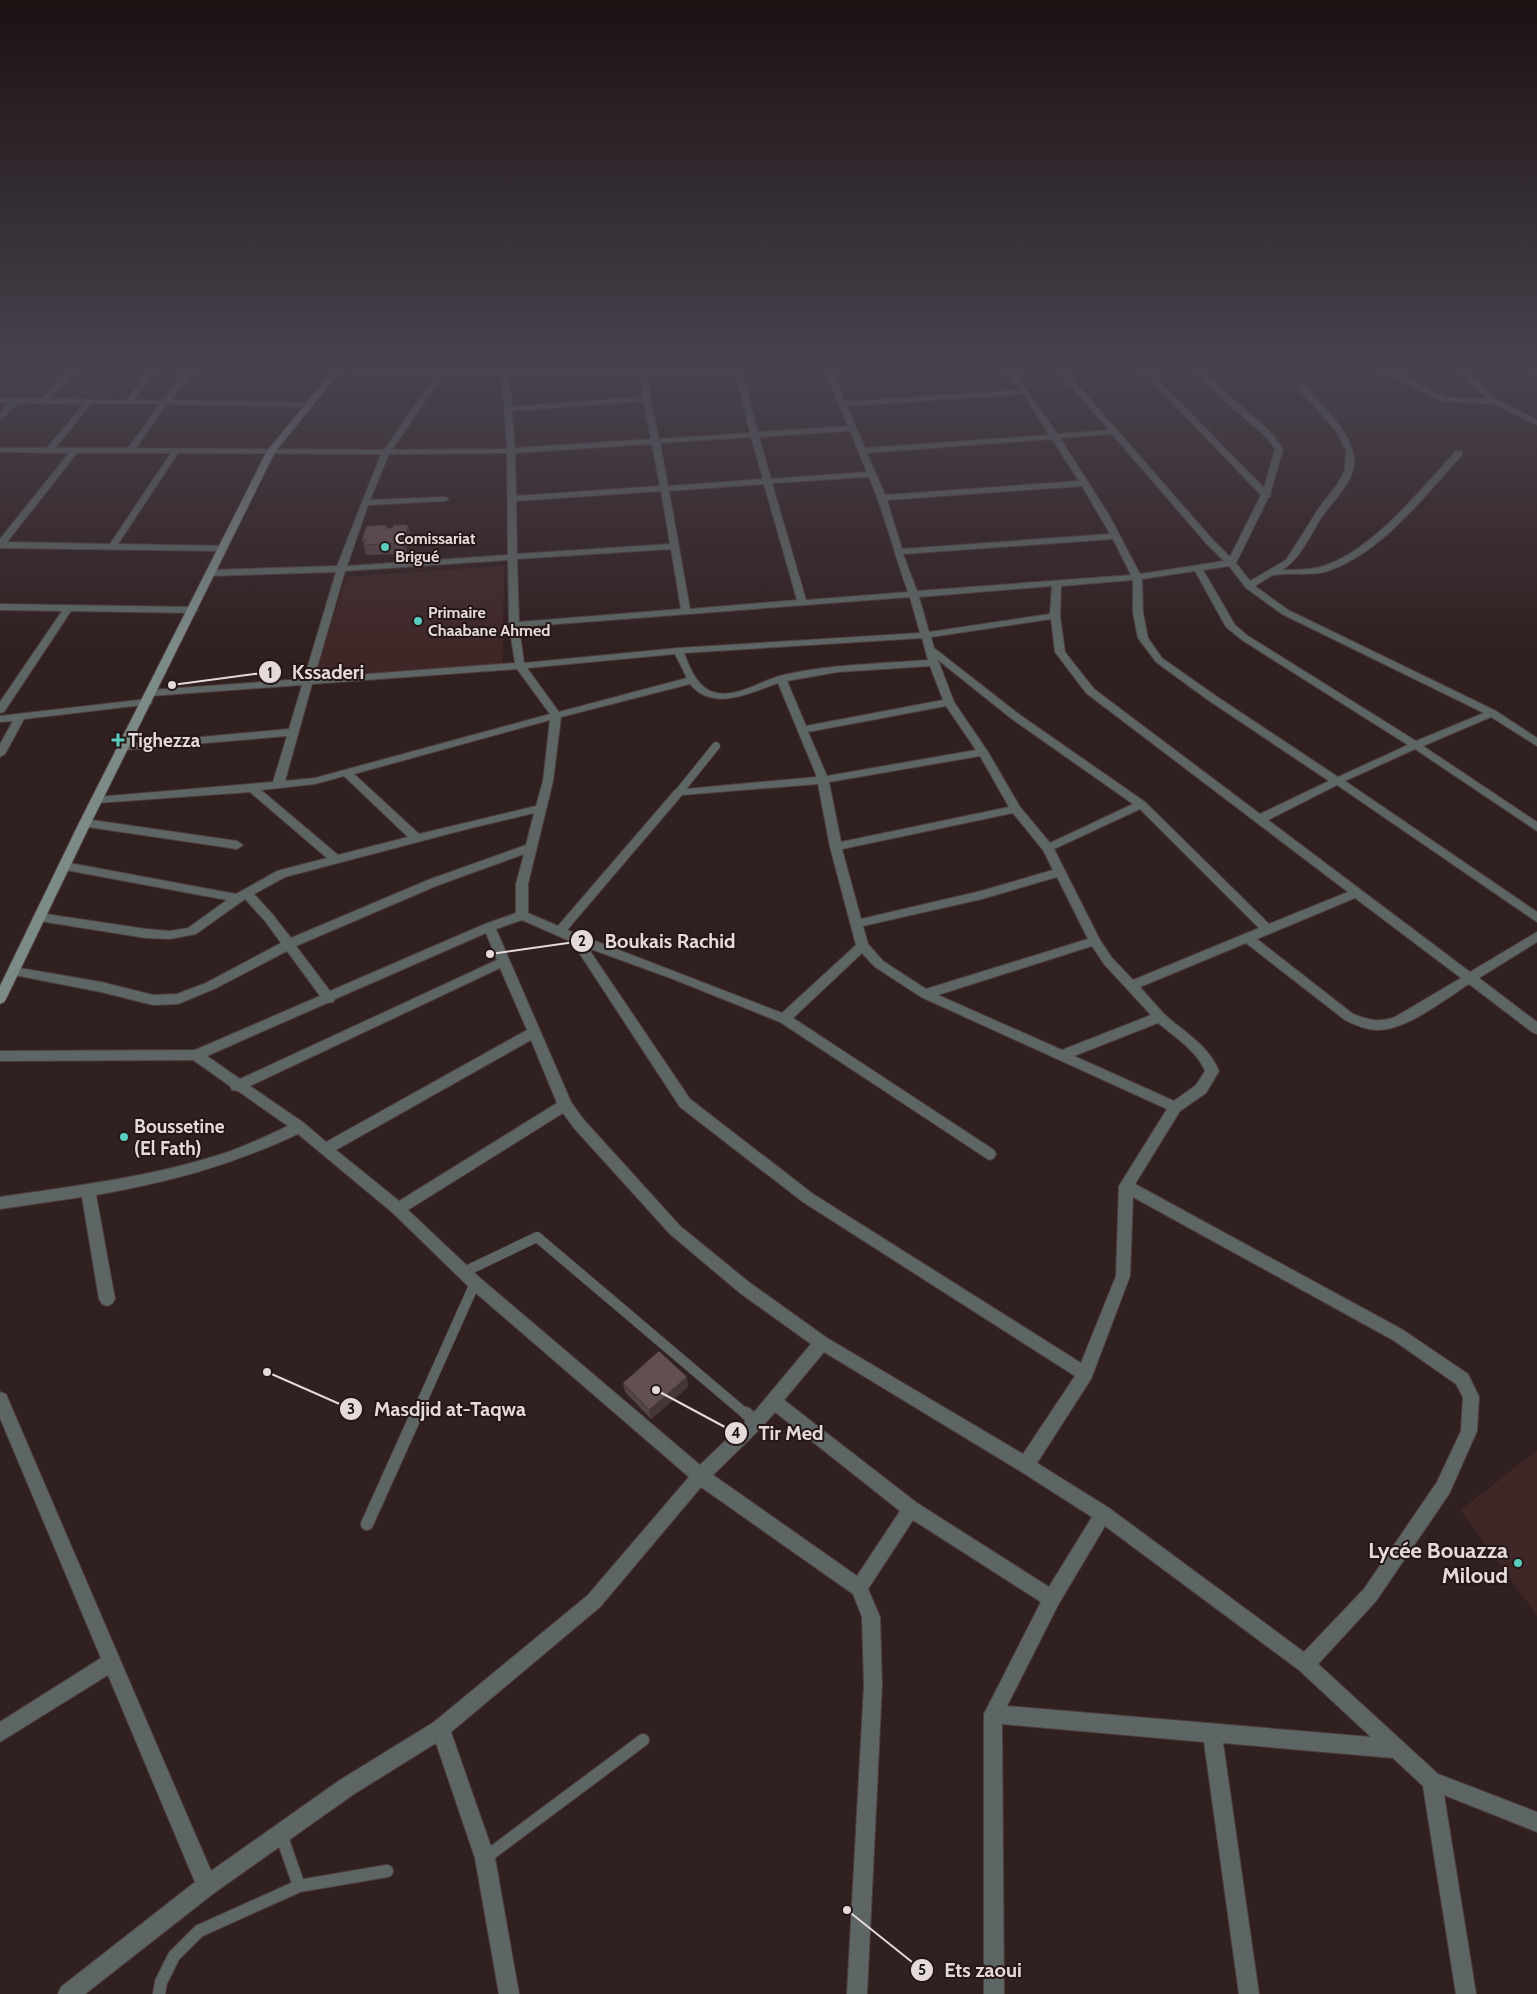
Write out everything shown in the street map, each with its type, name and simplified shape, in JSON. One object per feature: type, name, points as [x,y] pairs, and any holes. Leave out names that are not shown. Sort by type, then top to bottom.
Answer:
[{"type":"street","points":[[0,545],[67,460]]},
{"type":"street","points":[[112,547],[170,460]]},
{"type":"street","points":[[0,999],[38,917],[193,610],[266,460]]},
{"type":"street","points":[[278,785],[342,569],[365,503],[383,460]]},
{"type":"street","points":[[511,460],[514,625],[520,666],[556,715],[548,781],[522,884],[522,915]]},
{"type":"street","points":[[659,460],[686,611]]},
{"type":"street","points":[[762,460],[802,603]]},
{"type":"street","points":[[866,460],[882,498],[934,663],[949,702],[983,752],[1016,809],[1048,848],[1095,941],[1131,986],[1160,1017],[1190,1042],[1208,1061],[1212,1071],[1201,1089],[1175,1107],[1126,1186],[1123,1276],[1085,1374],[1026,1465]]},
{"type":"street","points":[[1069,460],[1116,536],[1137,577],[1138,614],[1143,638],[1159,660],[1212,698],[1337,780],[1537,918]]},
{"type":"street","points":[[1138,460],[1209,542],[1231,562],[1249,586],[1285,612],[1492,713],[1537,742]]},
{"type":"street","points":[[1231,460],[1266,496]]},
{"type":"street","points":[[1231,562],[1266,496],[1277,460]]},
{"type":"street","points":[[1249,586],[1289,562],[1325,505],[1341,486],[1349,470],[1349,460]]},
{"type":"street","points":[[1271,574],[1323,569],[1346,560],[1381,534],[1451,460]]},
{"type":"street","points":[[512,499],[872,474]]},
{"type":"street","points":[[882,498],[1084,483]]},
{"type":"street","points":[[365,503],[445,498]]},
{"type":"street","points":[[898,552],[1116,536]]},
{"type":"street","points":[[0,545],[223,548]]},
{"type":"street","points":[[210,573],[342,569],[674,546]]},
{"type":"street","points":[[514,625],[1137,577],[1231,562]]},
{"type":"street","points":[[1197,567],[1231,627],[1414,744],[1537,827]]},
{"type":"street","points":[[1057,583],[1055,616],[1060,652],[1090,691],[1537,1029]]},
{"type":"street","points":[[0,606],[193,610]]},
{"type":"street","points":[[0,710],[68,608]]},
{"type":"street","points":[[0,719],[149,698],[308,682],[520,666],[678,651],[926,635],[1055,616]]},
{"type":"street","points":[[930,649],[1016,717],[1141,804],[1190,855],[1243,903],[1268,930]]},
{"type":"street","points":[[678,651],[692,680],[706,693],[717,696],[735,694],[781,679],[823,671],[934,663]]},
{"type":"street","points":[[781,679],[823,780],[836,847],[862,946],[879,964],[926,994],[1175,1107]]},
{"type":"street","points":[[97,800],[252,788],[315,781],[692,680]]},
{"type":"street","points":[[803,730],[949,702]]},
{"type":"street","points":[[1260,819],[1414,744],[1492,713]]},
{"type":"street","points":[[0,754],[20,717]]},
{"type":"street","points":[[124,747],[294,732]]},
{"type":"street","points":[[560,932],[679,792],[823,780],[983,752]]},
{"type":"street","points":[[347,773],[417,839]]},
{"type":"street","points":[[252,788],[334,858]]},
{"type":"street","points":[[1048,848],[1141,804]]},
{"type":"street","points":[[38,917],[176,935],[192,931],[242,895],[281,874],[334,858],[417,839],[467,824],[541,808]]},
{"type":"street","points":[[836,847],[1016,809]]},
{"type":"street","points":[[85,823],[237,845]]},
{"type":"street","points":[[14,971],[101,987],[153,1000],[178,1000],[210,986],[289,944],[432,883],[530,848]]},
{"type":"street","points":[[64,866],[242,895],[289,944],[329,999]]},
{"type":"street","points":[[855,924],[982,895],[1059,872]]},
{"type":"street","points":[[1131,986],[1358,892]]},
{"type":"street","points":[[0,1056],[196,1056],[489,927],[522,915],[576,939],[784,1018],[989,1154]]},
{"type":"street","points":[[489,927],[565,1105],[579,1124],[675,1230],[745,1288],[822,1343],[1026,1465],[1103,1514],[1305,1664],[1432,1781],[1537,1822]]},
{"type":"street","points":[[1248,938],[1349,1017],[1365,1025],[1382,1027],[1398,1022],[1471,979],[1537,936]]},
{"type":"street","points":[[576,939],[685,1103],[808,1198],[1085,1374]]},
{"type":"street","points":[[926,994],[1095,941]]},
{"type":"street","points":[[784,1018],[862,946]]},
{"type":"street","points":[[237,1086],[505,962]]},
{"type":"street","points":[[1060,1056],[1160,1017]]},
{"type":"street","points":[[325,1149],[534,1032]]},
{"type":"street","points":[[196,1056],[299,1127],[398,1209],[470,1278],[700,1476],[859,1588],[871,1617],[873,1686],[857,1994]]},
{"type":"street","points":[[398,1209],[565,1105]]},
{"type":"street","points":[[0,1203],[88,1190],[185,1171],[227,1159],[299,1127]]},
{"type":"street","points":[[1126,1186],[1398,1335],[1462,1378],[1471,1396],[1468,1431],[1443,1488],[1370,1595],[1305,1664]]},
{"type":"street","points":[[88,1190],[107,1299]]},
{"type":"street","points":[[68,1994],[207,1886],[347,1787],[441,1729],[594,1601],[700,1476],[756,1422],[822,1343]]},
{"type":"street","points":[[0,1399],[207,1886]]},
{"type":"street","points":[[773,1401],[911,1509],[1052,1599]]},
{"type":"street","points":[[859,1588],[911,1509]]},
{"type":"street","points":[[994,1994],[993,1714],[1052,1599],[1103,1514]]},
{"type":"street","points":[[0,1733],[112,1662]]},
{"type":"street","points":[[993,1714],[1399,1749]]},
{"type":"street","points":[[441,1729],[485,1858],[509,1994]]},
{"type":"street","points":[[1212,1733],[1250,1994]]},
{"type":"street","points":[[1432,1781],[1466,1994]]},
{"type":"lane","points":[[679,792],[716,746]]},
{"type":"lane","points":[[367,1524],[470,1278],[537,1237],[756,1422]]},
{"type":"lane","points":[[485,1858],[643,1740]]},
{"type":"lane","points":[[281,1834],[300,1886]]},
{"type":"lane","points":[[159,1994],[161,1982],[174,1956],[199,1931],[300,1886],[386,1871]]},
{"type":"shaded area","name":"Primaire Chaabane Ahmed","points":[[504,566],[503,665],[313,682],[346,577]]},
{"type":"shaded area","name":"Lycée Bouazza Miloud","points":[[1537,1450],[1537,1616],[1461,1510]]},
{"type":"building","points":[[387,525],[386,528],[392,528],[394,525],[408,525],[406,534],[403,533],[401,539],[405,539],[403,543],[363,545],[366,539],[362,539],[367,526]]},
{"type":"building","points":[[659,1351],[687,1377],[649,1410],[623,1383]]},
{"type":"place","name":"Comissariat Brigué","points":[[385,547]]},
{"type":"place","name":"Primaire Chaabane Ahmed","points":[[418,621]]},
{"type":"place","name":"Kssaderi","points":[[172,685]]},
{"type":"place","name":"Tighezza","points":[[118,740]]},
{"type":"place","name":"Boukais Rachid","points":[[490,954]]},
{"type":"place","name":"Boussetine (El Fath)","points":[[124,1137]]},
{"type":"place","name":"Masdjid at-Taqwa","points":[[267,1372]]},
{"type":"place","name":"Tir Med","points":[[656,1390]]},
{"type":"place","name":"Lycée Bouazza Miloud","points":[[1518,1563]]},
{"type":"place","name":"Ets zaoui","points":[[847,1910]]}]
